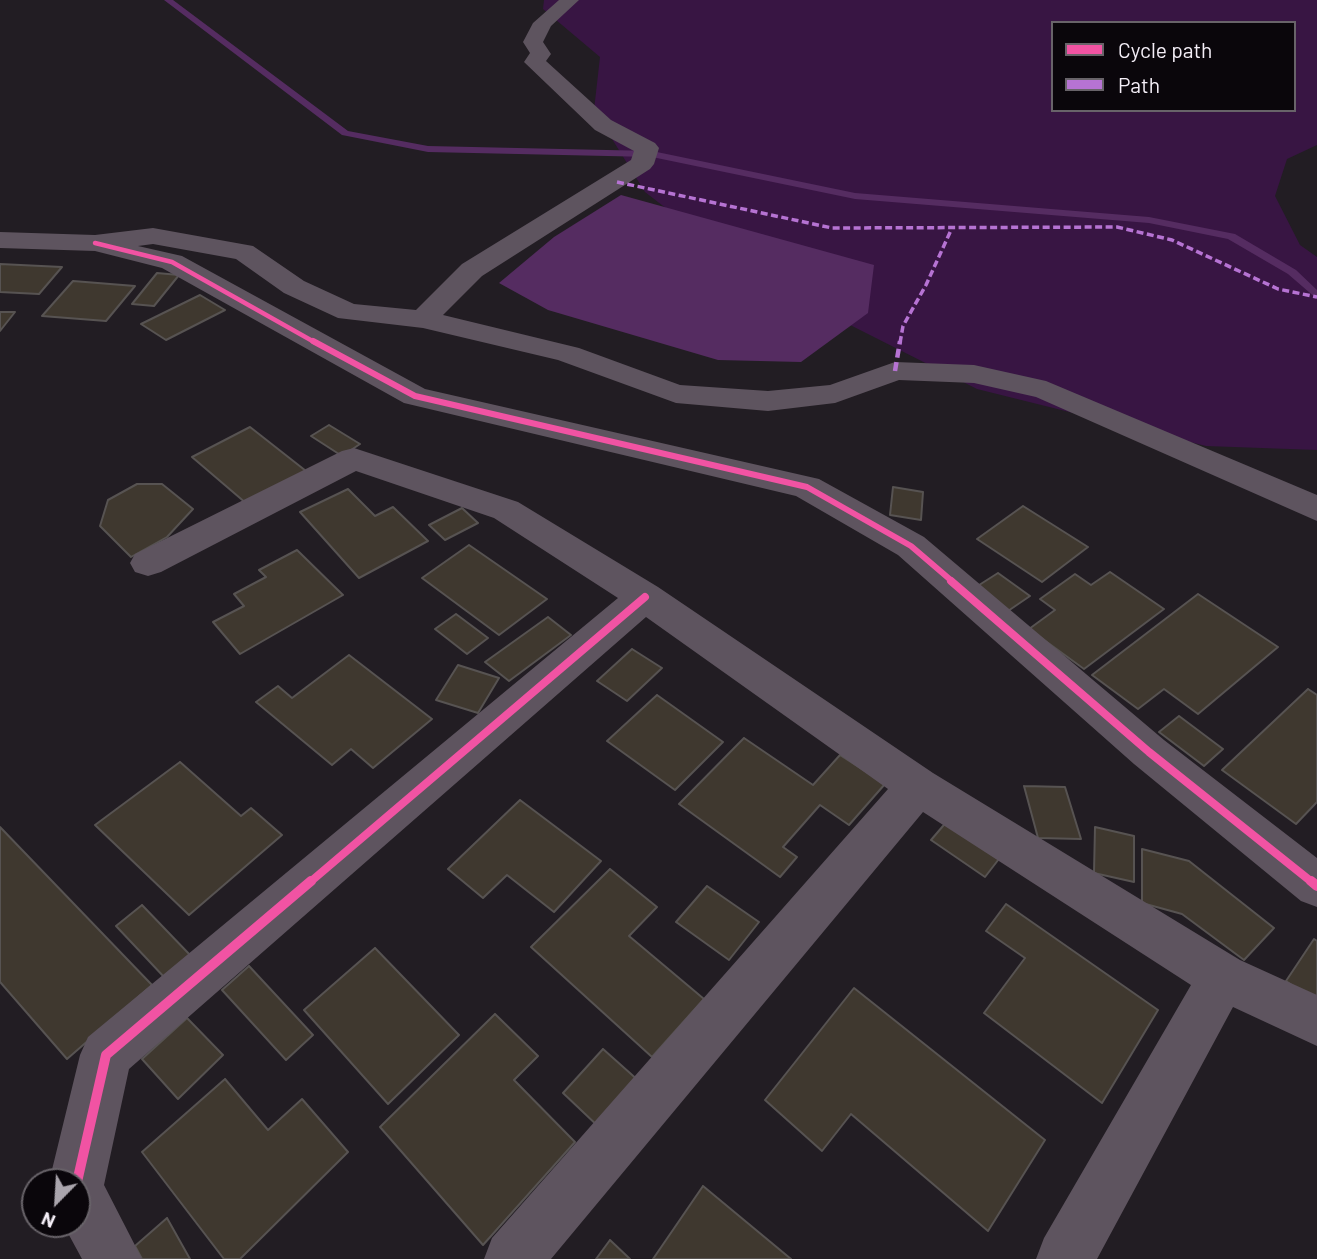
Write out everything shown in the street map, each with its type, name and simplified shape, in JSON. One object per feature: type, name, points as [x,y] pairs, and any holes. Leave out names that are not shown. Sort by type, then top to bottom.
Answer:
[{"type":"street","points":[[423,319],[472,270],[642,164],[647,148],[604,125],[534,62],[541,54],[533,42],[543,23],[570,0]]},
{"type":"street","points":[[0,240],[95,243],[153,236],[244,251],[294,287],[348,312],[423,319],[568,354],[676,394],[768,401],[835,394],[895,372],[974,374],[1046,390],[1317,509]]},
{"type":"street","points":[[95,243],[172,262],[415,396],[807,487],[911,546],[1149,752],[1317,887]]},
{"type":"street","points":[[148,563],[354,459],[506,510],[645,597],[918,786],[1223,977],[1317,1021]]},
{"type":"street","points":[[80,1168],[106,1055],[645,597]]},
{"type":"street","points":[[513,1259],[918,786]]},
{"type":"street","points":[[1065,1259],[1223,977]]},
{"type":"street","points":[[91,1218],[113,1259]]},
{"type":"street","points":[[84,1238],[88,1259]]},
{"type":"shaded area","points":[[544,0],[1317,0],[1317,145],[1287,159],[1275,196],[1300,245],[1317,257],[1317,450],[1206,446],[977,389],[755,277],[645,192],[594,110],[600,57],[543,9]]},
{"type":"shaded area","points":[[621,195],[874,265],[868,313],[801,362],[718,360],[548,310],[499,283],[554,237]]},
{"type":"building","points":[[0,264],[62,267],[39,294],[0,292]]},
{"type":"building","points":[[157,273],[179,275],[154,306],[132,304]]},
{"type":"building","points":[[73,281],[135,286],[106,321],[42,316]]},
{"type":"building","points":[[200,295],[225,310],[166,340],[141,324]]},
{"type":"building","points":[[0,312],[15,312],[0,331]]},
{"type":"building","points":[[329,425],[360,444],[342,456],[311,436]]},
{"type":"building","points":[[250,427],[306,471],[247,504],[192,457]]},
{"type":"building","points":[[137,484],[162,484],[193,509],[167,537],[131,557],[100,526],[108,500]]},
{"type":"building","points":[[893,487],[923,492],[921,520],[890,515]]},
{"type":"building","points":[[348,489],[375,516],[393,507],[428,541],[359,578],[300,512]]},
{"type":"building","points":[[1023,506],[1088,547],[1042,582],[977,539]]},
{"type":"building","points":[[462,508],[478,523],[445,540],[429,525]]},
{"type":"building","points":[[469,545],[547,599],[499,635],[422,578]]},
{"type":"building","points":[[297,550],[343,595],[240,654],[213,622],[244,606],[234,594],[266,577],[259,570]]},
{"type":"building","points":[[1110,572],[1164,609],[1084,669],[1029,629],[1055,610],[1040,599],[1075,574],[1091,585]]},
{"type":"building","points":[[998,573],[1030,596],[1008,611],[976,587]]},
{"type":"building","points":[[1198,594],[1278,647],[1198,714],[1164,689],[1138,709],[1092,675]]},
{"type":"building","points":[[456,614],[488,638],[467,654],[435,629]]},
{"type":"building","points":[[548,617],[571,635],[509,681],[485,662]]},
{"type":"building","points":[[632,649],[662,668],[627,701],[597,681]]},
{"type":"building","points":[[349,655],[432,719],[373,768],[351,749],[332,765],[256,702],[278,686],[292,698]]},
{"type":"building","points":[[458,665],[499,678],[478,713],[436,700]]},
{"type":"building","points":[[1308,689],[1317,695],[1317,802],[1296,824],[1222,770]]},
{"type":"building","points":[[657,695],[723,742],[675,790],[607,741]]},
{"type":"building","points":[[1179,716],[1223,749],[1204,766],[1159,732]]},
{"type":"building","points":[[744,738],[813,785],[840,755],[885,784],[849,825],[820,805],[783,847],[797,857],[780,877],[679,804]]},
{"type":"building","points":[[180,762],[241,816],[251,808],[282,835],[189,915],[95,825]]},
{"type":"building","points":[[1024,786],[1065,787],[1081,839],[1038,838]]},
{"type":"building","points":[[520,800],[601,861],[554,912],[507,875],[483,898],[448,869]]},
{"type":"building","points":[[949,819],[1002,855],[985,877],[931,840]]},
{"type":"building","points":[[0,827],[152,985],[67,1059],[0,982]]},
{"type":"building","points":[[1095,827],[1134,836],[1134,882],[1094,873]]},
{"type":"building","points":[[1142,849],[1189,861],[1274,928],[1244,960],[1182,914],[1142,903]]},
{"type":"building","points":[[610,869],[657,907],[629,936],[704,999],[652,1057],[531,947]]},
{"type":"building","points":[[707,886],[759,922],[729,960],[676,922]]},
{"type":"building","points":[[1006,904],[1158,1010],[1102,1103],[984,1013],[1025,958],[986,931]]},
{"type":"building","points":[[142,905],[191,956],[165,978],[116,926]]},
{"type":"building","points":[[1314,939],[1317,941],[1317,1003],[1286,981]]},
{"type":"building","points":[[375,948],[459,1035],[388,1104],[304,1010]]},
{"type":"building","points":[[249,966],[313,1035],[286,1060],[222,990]]},
{"type":"building","points":[[854,988],[1045,1140],[988,1231],[851,1114],[822,1151],[765,1100]]},
{"type":"building","points":[[495,1014],[538,1056],[514,1080],[575,1142],[483,1245],[380,1127]]},
{"type":"building","points":[[187,1018],[223,1055],[178,1099],[142,1059]]},
{"type":"building","points":[[603,1049],[640,1082],[601,1129],[563,1093]]},
{"type":"building","points":[[225,1079],[268,1130],[302,1099],[348,1152],[240,1259],[224,1259],[142,1152]]},
{"type":"building","points":[[703,1186],[791,1259],[653,1259]]},
{"type":"building","points":[[167,1218],[190,1259],[142,1259],[135,1246]]},
{"type":"building","points":[[610,1240],[630,1259],[596,1259]]},
{"type":"waterway","points":[[168,0],[345,133],[428,149],[652,154],[855,196],[1149,220],[1231,236],[1292,272],[1317,296]]},
{"type":"marked path","points":[[617,182],[832,228],[1117,227],[1172,240],[1278,289],[1317,297]]},
{"type":"marked path","points":[[895,371],[903,326],[926,285],[952,228]]},
{"type":"cycle path","points":[[95,243],[172,262],[415,396],[807,487],[911,546],[1149,752],[1317,886]]},
{"type":"cycle path","points":[[80,1168],[106,1055],[645,597]]}]
